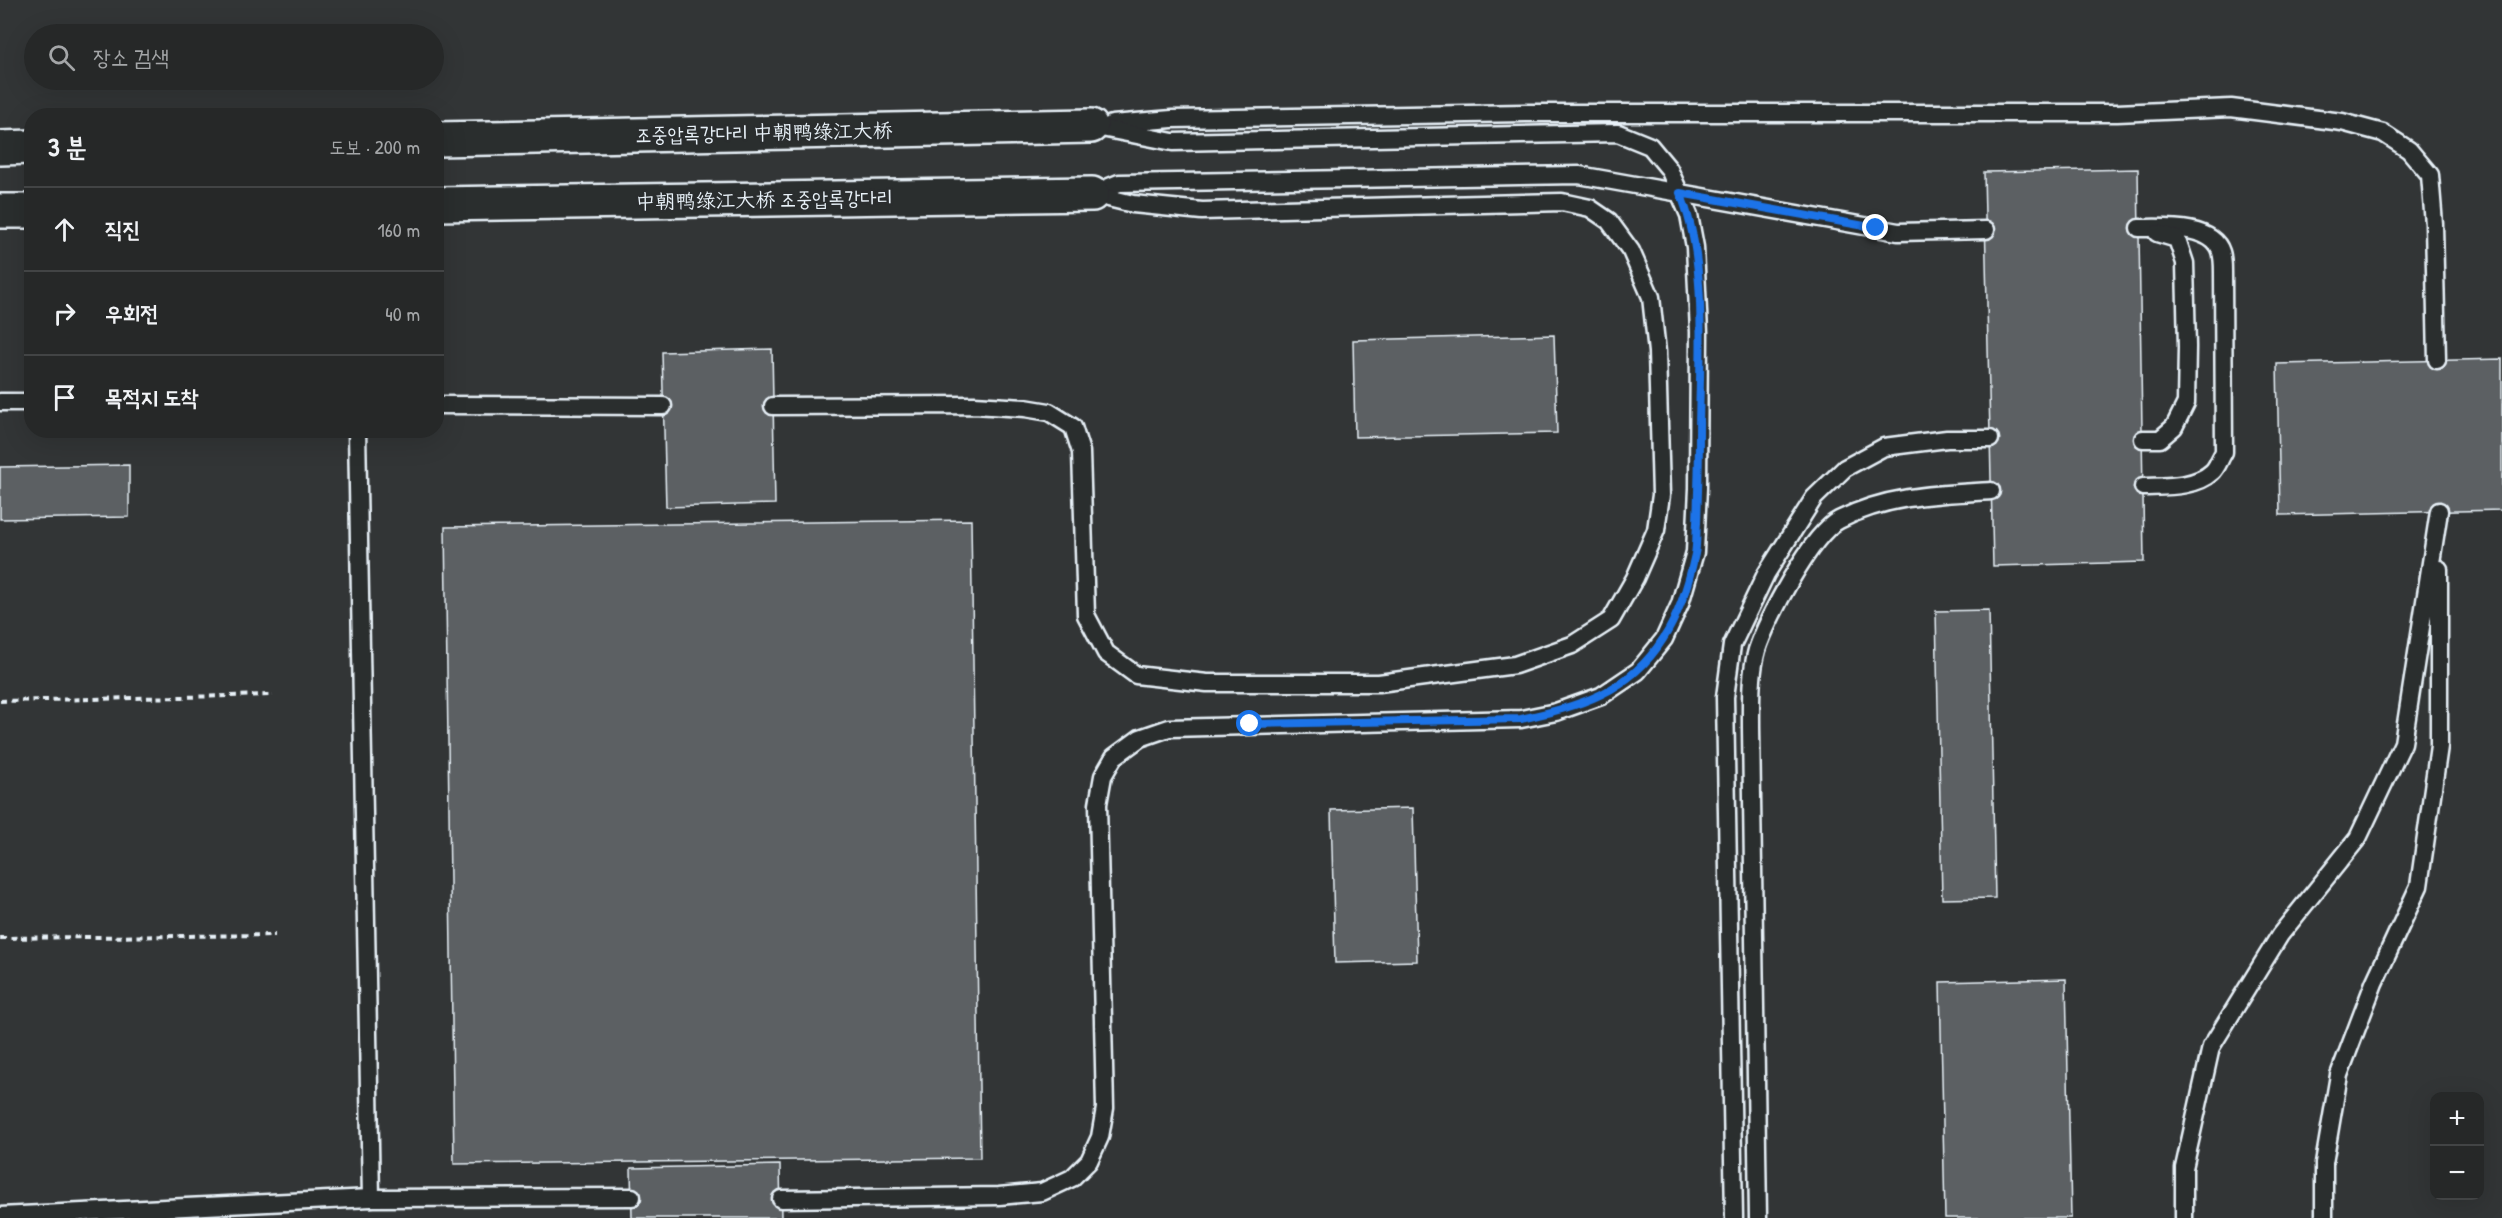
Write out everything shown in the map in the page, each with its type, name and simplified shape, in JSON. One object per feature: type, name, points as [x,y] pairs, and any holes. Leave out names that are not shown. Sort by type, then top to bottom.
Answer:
[{"type":"highway","name":"조중압록강다리 中朝鸭绿江大桥","points":[[444,139],[1091,126]]},
{"type":"highway","points":[[0,148],[24,147]]},
{"type":"highway","name":"中朝鸭绿江大桥 조중압록강다리","points":[[444,204],[1092,194]]},
{"type":"highway","points":[[0,211],[24,211]]},
{"type":"lane","points":[[1091,126],[1172,119],[1490,114],[2117,113],[2231,108],[2342,122],[2383,133],[2409,150],[2430,175],[2434,224],[2437,360]]},
{"type":"lane","points":[[781,1198],[999,1196],[1042,1192],[1072,1178],[1089,1161],[1100,1137],[1105,1108],[1098,804],[1103,776],[1114,757],[1140,738],[1169,728],[1181,727],[1521,719],[1556,712],[1601,696],[1638,671],[1664,639],[1680,604],[1695,552],[1698,488],[1698,290],[1689,214],[1669,169],[1650,146],[1618,134],[1173,142],[1091,126]]},
{"type":"lane","points":[[1092,194],[1119,183],[1579,175],[1898,232],[1986,230]]},
{"type":"lane","points":[[773,406],[974,405],[1025,408],[1049,412],[1073,427],[1081,452],[1086,615],[1106,653],[1136,675],[1207,683],[1379,683],[1443,676],[1515,665],[1572,645],[1611,620],[1635,578],[1656,530],[1661,495],[1658,352],[1651,297],[1631,251],[1609,221],[1590,208],[1562,202],[1202,211],[1133,204],[1092,194]]},
{"type":"lane","points":[[2143,439],[2160,439],[2174,427],[2186,403],[2187,347],[2184,263],[2177,239],[2139,228],[2186,228],[2209,237],[2221,251],[2224,452],[2212,472],[2192,482],[2143,487]]},
{"type":"lane","points":[[0,402],[24,402]]},
{"type":"lane","points":[[444,405],[663,406]]},
{"type":"lane","points":[[357,438],[371,1198]]},
{"type":"lane","points":[[1734,1218],[1725,697],[1732,645],[1766,574],[1792,532],[1814,498],[1845,468],[1884,447],[1947,439],[1990,439]]},
{"type":"lane","points":[[1758,1218],[1751,728],[1751,687],[1757,652],[1768,620],[1805,555],[1836,521],[1863,509],[1900,498],[1991,491]]},
{"type":"lane","points":[[2184,1218],[2184,1168],[2211,1047],[2280,935],[2358,838],[2403,743],[2439,511],[2439,746],[2419,886],[2374,982],[2339,1075],[2324,1163],[2325,1218]]},
{"type":"lane","points":[[0,1216],[371,1198],[632,1197]]},
{"type":"path","points":[[0,701],[273,695]]},
{"type":"path","points":[[0,938],[275,934]]},
{"type":"building","points":[[2138,169],[2144,562],[1993,566],[1984,172]]},
{"type":"building","points":[[1554,335],[1557,433],[1355,437],[1353,340]]},
{"type":"building","points":[[772,349],[775,504],[666,507],[662,352]]},
{"type":"building","points":[[2502,359],[2502,510],[2280,515],[2277,364]]},
{"type":"building","points":[[129,465],[129,517],[0,519],[0,467]]},
{"type":"building","points":[[971,520],[980,1158],[454,1164],[445,527]]},
{"type":"building","points":[[1989,610],[1995,898],[1942,899],[1936,611]]},
{"type":"building","points":[[1413,808],[1417,961],[1335,963],[1331,810]]},
{"type":"building","points":[[2066,979],[2071,1218],[1945,1218],[1940,982]]},
{"type":"building","points":[[780,1165],[781,1218],[632,1218],[631,1168]]},
{"type":"route","points":[[1250,724],[1468,722],[1521,719],[1556,712],[1601,696],[1638,671],[1664,639],[1680,604],[1695,552],[1698,488],[1698,290],[1695,247],[1689,214],[1680,193],[1876,228]]}]
